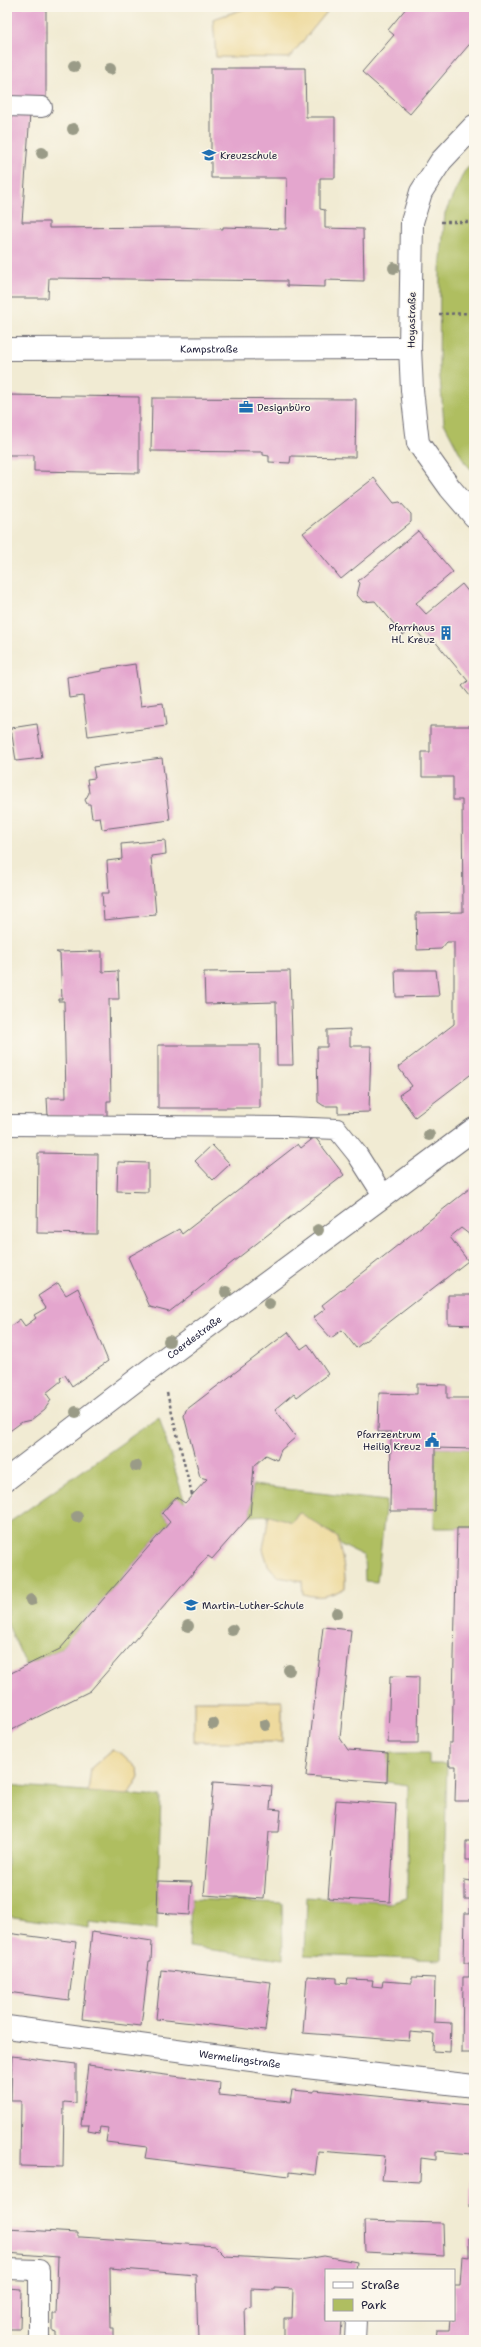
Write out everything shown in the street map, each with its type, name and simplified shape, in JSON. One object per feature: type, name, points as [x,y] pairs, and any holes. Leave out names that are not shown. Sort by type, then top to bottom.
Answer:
[{"type":"street","name":"Hoyastraße","points":[[474,126],[441,160],[421,192],[412,222],[410,348],[412,390],[418,443],[450,488],[474,516]]},
{"type":"street","name":"Kampstraße","points":[[7,349],[410,348]]},
{"type":"street","name":"Coerdestraße","points":[[7,1479],[159,1362],[474,1129]]},
{"type":"street","name":"Wermelingstraße","points":[[7,2027],[303,2067],[474,2086]]},
{"type":"lane","points":[[7,106],[42,107]]},
{"type":"lane","points":[[7,1125],[286,1127],[337,1129],[357,1154],[383,1195]]},
{"type":"lane","points":[[7,2269],[39,2270],[39,2340]]},
{"type":"lane","points":[[355,2340],[356,2321]]},
{"type":"path","points":[[411,315],[474,313]]},
{"type":"path","points":[[159,1362],[192,1495]]},
{"type":"green space","points":[[474,161],[474,472],[465,463],[444,423],[439,367],[440,270],[445,213],[464,172]]},
{"type":"green space","points":[[159,1417],[185,1503],[175,1497],[162,1513],[170,1522],[60,1649],[26,1665],[7,1623],[7,1524]]},
{"type":"green space","points":[[435,1448],[474,1449],[474,1528],[434,1528]]},
{"type":"green space","points":[[253,1485],[386,1501],[377,1582],[365,1581],[364,1556],[339,1544],[338,1537],[298,1513],[292,1522],[269,1515],[250,1516]]},
{"type":"green space","points":[[388,1753],[429,1753],[429,1764],[447,1764],[442,1960],[305,1955],[307,1897],[390,1903],[407,1898],[408,1785],[387,1782]]},
{"type":"green space","points":[[7,1785],[161,1797],[157,1930],[89,1922],[89,1928],[7,1916]]},
{"type":"green space","points":[[191,1899],[282,1903],[283,1959],[189,1947]]},
{"type":"sand","points":[[250,7],[331,7],[289,58],[216,57],[213,19]]},
{"type":"sand","points":[[299,1512],[338,1538],[344,1569],[345,1588],[325,1596],[309,1596],[303,1594],[302,1581],[278,1577],[268,1565],[263,1549],[269,1515],[292,1522]]},
{"type":"sand","points":[[194,1701],[282,1701],[282,1742],[194,1742]]},
{"type":"sand","points":[[112,1750],[121,1753],[138,1769],[139,1777],[128,1795],[88,1792],[91,1768]]},
{"type":"building","points":[[7,7],[46,7],[46,98],[7,98]]},
{"type":"building","points":[[407,7],[474,7],[474,39],[410,114],[362,72],[394,35],[388,30]]},
{"type":"building","points":[[211,68],[305,68],[306,117],[335,117],[335,178],[320,178],[320,209],[325,210],[325,228],[363,229],[364,281],[325,280],[325,287],[287,286],[287,281],[49,278],[48,298],[7,298],[7,114],[30,114],[22,222],[49,222],[49,228],[176,227],[223,229],[223,227],[286,229],[287,178],[211,178]]},
{"type":"building","points":[[7,395],[139,397],[139,473],[34,471],[34,455],[7,455]]},
{"type":"building","points":[[152,398],[356,399],[355,457],[291,456],[290,463],[269,462],[269,456],[263,455],[263,452],[151,451]]},
{"type":"building","points":[[374,478],[394,503],[400,502],[411,514],[411,522],[341,579],[303,533]]},
{"type":"building","points":[[418,531],[453,572],[416,603],[426,614],[462,584],[474,599],[474,701],[462,686],[468,681],[433,639],[428,644],[413,627],[403,635],[375,601],[363,602],[357,595],[360,583],[358,581]]},
{"type":"building","points":[[135,664],[141,706],[163,703],[166,726],[88,736],[83,696],[69,698],[67,677],[102,671],[102,669]]},
{"type":"building","points":[[37,724],[42,758],[16,761],[11,728]]},
{"type":"building","points":[[430,726],[474,726],[474,1072],[415,1117],[399,1095],[412,1086],[398,1067],[454,1024],[454,942],[447,942],[441,949],[417,950],[416,913],[463,912],[462,800],[453,800],[453,777],[422,777],[422,752],[430,752]]},
{"type":"building","points":[[162,758],[170,820],[102,829],[100,817],[92,818],[90,804],[87,804],[85,800],[89,793],[87,779],[95,778],[93,767]]},
{"type":"building","points":[[165,840],[166,854],[151,856],[156,915],[104,920],[102,893],[109,893],[107,861],[122,859],[121,844]]},
{"type":"building","points":[[102,951],[102,972],[118,971],[119,999],[109,999],[111,1101],[107,1101],[107,1118],[48,1116],[47,1098],[66,1098],[64,1001],[58,1001],[58,999],[62,999],[60,954],[56,952]]},
{"type":"building","points":[[395,970],[436,970],[439,996],[396,997]]},
{"type":"building","points":[[290,971],[293,1065],[277,1065],[276,1002],[205,1004],[204,972]]},
{"type":"building","points":[[350,1029],[350,1046],[371,1046],[369,1112],[338,1113],[338,1106],[324,1106],[318,1102],[317,1047],[327,1047],[327,1030]]},
{"type":"building","points":[[158,1045],[260,1045],[260,1108],[158,1108]]},
{"type":"building","points":[[315,1137],[344,1175],[169,1312],[150,1307],[128,1257],[179,1229],[182,1234],[298,1144],[301,1148]]},
{"type":"building","points":[[212,1145],[230,1164],[213,1180],[195,1161]]},
{"type":"building","points":[[38,1153],[98,1154],[97,1234],[37,1233]]},
{"type":"building","points":[[118,1162],[148,1163],[148,1192],[117,1191]]},
{"type":"building","points":[[474,1185],[474,1231],[470,1235],[461,1228],[450,1237],[468,1261],[356,1348],[342,1330],[331,1338],[313,1318],[325,1309],[322,1305]]},
{"type":"building","points":[[58,1283],[66,1295],[78,1288],[108,1361],[72,1386],[65,1375],[60,1377],[61,1381],[46,1393],[51,1400],[45,1409],[31,1420],[22,1422],[7,1433],[7,1329],[20,1319],[25,1326],[36,1318],[34,1315],[46,1308],[38,1296]]},
{"type":"building","points":[[448,1295],[474,1295],[474,1325],[448,1324]]},
{"type":"building","points":[[288,1332],[301,1349],[308,1344],[328,1374],[297,1397],[294,1393],[275,1409],[296,1437],[281,1450],[277,1460],[266,1455],[254,1466],[250,1516],[212,1559],[208,1556],[90,1691],[7,1732],[7,1675],[60,1649],[170,1522],[162,1513],[176,1497],[185,1503],[207,1479],[200,1477],[184,1416],[186,1410]]},
{"type":"building","name":"Pfarrzentrum Heilig Kreuz","points":[[417,1384],[447,1385],[447,1398],[472,1398],[474,1395],[474,1449],[435,1448],[435,1511],[390,1511],[391,1432],[378,1432],[379,1393],[417,1394]]},
{"type":"building","points":[[457,1528],[474,1528],[474,1801],[455,1801],[456,1766],[449,1766],[449,1743],[452,1743]]},
{"type":"building","points":[[323,1627],[351,1630],[340,1738],[348,1750],[388,1753],[387,1782],[306,1776]]},
{"type":"building","points":[[390,1676],[419,1677],[418,1743],[388,1743]]},
{"type":"building","points":[[213,1782],[272,1786],[270,1809],[281,1810],[279,1832],[269,1832],[264,1899],[204,1895]]},
{"type":"building","points":[[336,1800],[396,1804],[390,1902],[328,1898]]},
{"type":"building","points":[[466,1841],[474,1841],[474,2053],[462,2053],[463,1977],[469,1977],[469,1963],[464,1963],[465,1913],[470,1913],[470,1899],[465,1899],[465,1880],[471,1881],[471,1860],[466,1860]]},
{"type":"building","points":[[158,1881],[192,1882],[190,1915],[157,1913]]},
{"type":"building","points":[[92,1932],[152,1941],[151,1961],[149,1961],[141,2026],[82,2019]]},
{"type":"building","points":[[7,1933],[76,1942],[69,2000],[7,1992]]},
{"type":"building","points":[[161,1970],[271,1982],[265,2031],[156,2019]]},
{"type":"building","points":[[307,1976],[337,1978],[337,1983],[347,1984],[348,1979],[373,1980],[372,1986],[382,1987],[383,1981],[412,1983],[412,1977],[435,1978],[434,2022],[451,2023],[450,2052],[433,2051],[434,2034],[410,2032],[409,2041],[303,2033]]},
{"type":"building","points":[[12,2056],[76,2064],[76,2103],[64,2102],[63,2167],[20,2166],[21,2101],[11,2101]]},
{"type":"building","points":[[88,2065],[220,2082],[219,2095],[290,2102],[292,2090],[314,2092],[314,2090],[470,2105],[474,2108],[474,2207],[470,2207],[472,2154],[436,2151],[436,2160],[421,2158],[420,2182],[382,2180],[385,2156],[318,2151],[315,2175],[289,2172],[289,2176],[145,2158],[147,2147],[106,2142],[108,2128],[100,2127],[99,2133],[88,2131],[89,2125],[81,2125]]},
{"type":"building","points":[[364,2221],[443,2223],[444,2256],[365,2252]]},
{"type":"building","points":[[7,2229],[77,2233],[77,2237],[215,2246],[225,2256],[300,2260],[324,2256],[357,2262],[356,2269],[325,2269],[325,2321],[342,2321],[341,2340],[284,2340],[284,2318],[292,2318],[293,2289],[274,2288],[274,2290],[251,2289],[251,2307],[245,2308],[246,2340],[198,2340],[196,2275],[110,2268],[111,2328],[114,2328],[114,2340],[56,2340],[56,2332],[53,2331],[53,2314],[56,2314],[58,2257],[7,2253]]},
{"type":"building","points":[[469,2238],[474,2238],[474,2340],[436,2340],[437,2330],[449,2330],[450,2321],[455,2321],[455,2285],[460,2285],[462,2256],[469,2257]]},
{"type":"building","points":[[7,2288],[21,2289],[20,2329],[7,2329]]},
{"type":"place","name":"Kreuzschule","points":[[209,155]]},
{"type":"place","name":"Designbüro","points":[[246,407]]},
{"type":"place","name":"Pfarrhaus Hl. Kreuz","points":[[446,633]]},
{"type":"place","name":"Pfarrzentrum Heilig Kreuz","points":[[432,1440]]},
{"type":"place","name":"Martin-Luther-Schule","points":[[191,1605]]}]
